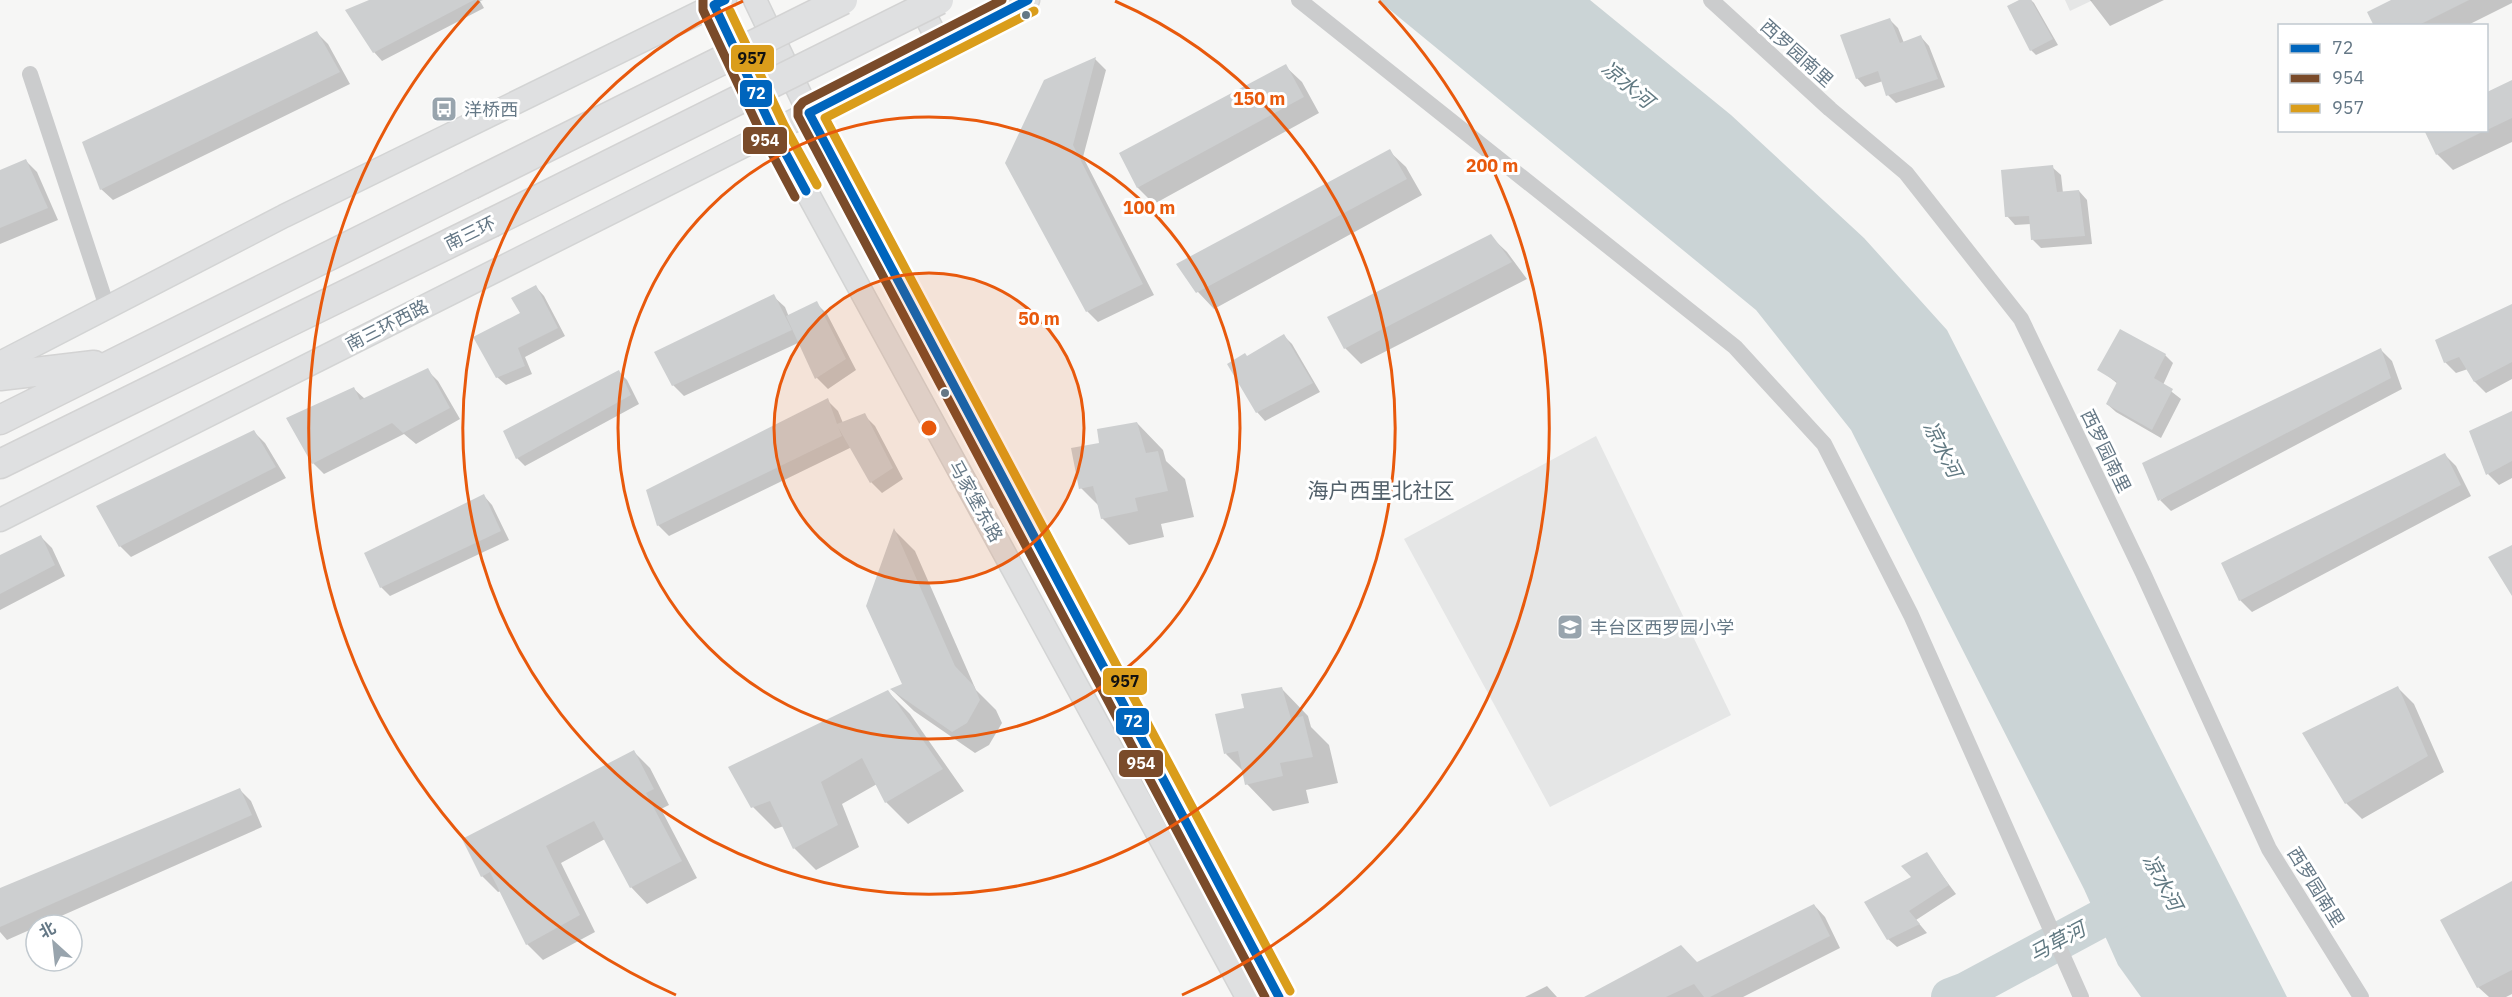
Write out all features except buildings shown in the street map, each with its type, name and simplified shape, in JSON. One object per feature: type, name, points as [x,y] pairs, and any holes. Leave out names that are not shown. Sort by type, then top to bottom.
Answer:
[{"type":"highway","points":[[0,420],[843,0]]},
{"type":"highway","name":"南三环","points":[[0,464],[939,0]]},
{"type":"highway","points":[[0,376],[114,363]]},
{"type":"main road","name":"马家堡东路","points":[[755,0],[809,113],[1279,997]]},
{"type":"main road","points":[[917,0],[941,46]]},
{"type":"main road","name":"南三环西路","points":[[0,520],[809,113],[1028,0]]},
{"type":"main road","name":"马家堡东路","points":[[717,2],[773,130],[1247,997]]},
{"type":"main road","points":[[0,363],[284,216],[717,2]]},
{"type":"street","points":[[1299,0],[1735,347],[1824,444],[1911,615],[2081,997]]},
{"type":"street","name":"西罗园南里","points":[[1711,0],[1830,109],[1906,172],[2021,319],[2143,573],[2269,849],[2361,997]]},
{"type":"street","points":[[30,74],[107,307]]},
{"type":"shaded area","points":[[2065,0],[2093,0],[2070,11]]},
{"type":"shaded area","name":"丰台区西罗园小学","points":[[1596,436],[1731,715],[1550,807],[1404,539]]},
{"type":"water","name":"凉水河","points":[[1378,0],[1590,0],[1731,115],[1864,238],[1947,330],[2287,997],[2141,997],[2118,965],[2084,889],[1851,430],[1756,310]]},
{"type":"waterway","name":"马草河","points":[[1950,997],[1966,991],[2143,896]]},
{"type":"transit line","name":"954","points":[[703,0],[703,10],[762,135],[795,197]]},
{"type":"transit line","name":"72","points":[[725,0],[714,5],[773,130],[806,191]]},
{"type":"transit line","name":"954","points":[[1002,0],[803,102],[798,108],[798,116],[1265,997]]},
{"type":"transit line","name":"72","points":[[1028,0],[809,113],[1279,997]]},
{"type":"transit line","name":"957","points":[[730,11],[784,125],[817,185]]},
{"type":"transit line","name":"957","points":[[1034,11],[825,118],[1290,991]]},
{"type":"place","name":"洋桥西","points":[[444,109]]},
{"type":"place","name":"丰台区西罗园小学","points":[[1570,627]]},
{"type":"district","name":"海户西里北社区","points":[[1381,490]]}]
